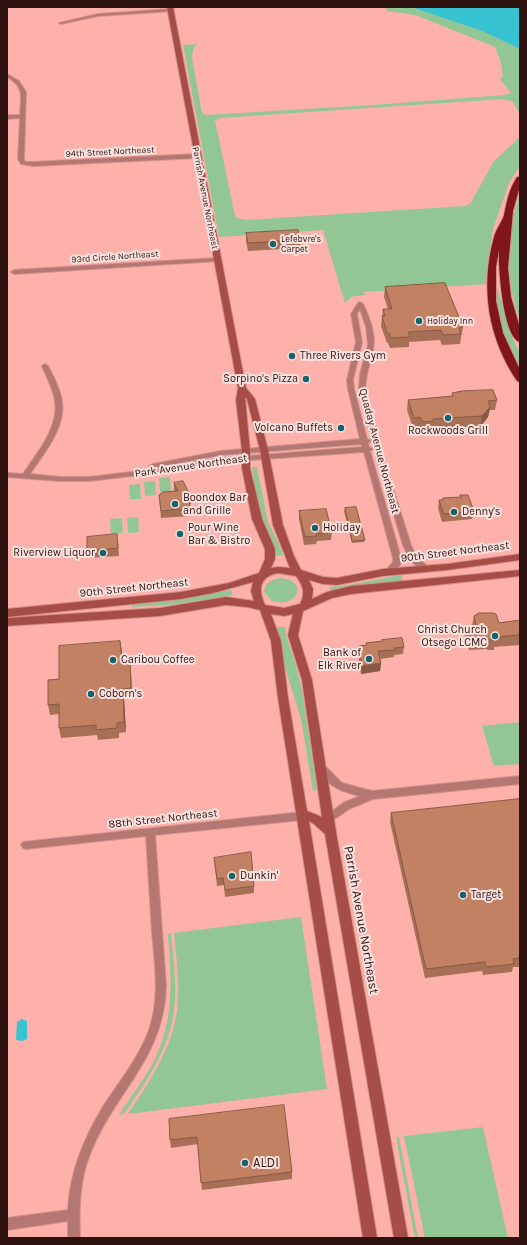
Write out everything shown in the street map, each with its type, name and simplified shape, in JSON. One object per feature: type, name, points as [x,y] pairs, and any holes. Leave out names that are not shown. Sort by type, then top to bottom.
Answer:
[{"type":"highway","points":[[520,179],[508,206],[502,257],[503,278],[509,307],[520,338]]},
{"type":"highway","points":[[508,216],[500,226],[494,254],[490,280],[491,296],[493,311],[501,340],[512,366],[520,379]]},
{"type":"main road","name":"Parrish Avenue Northeast","points":[[171,9],[242,388],[240,400],[246,468],[257,519],[270,549],[270,559],[262,575]]},
{"type":"main road","name":"Parrish Avenue Northeast","points":[[242,388],[251,399],[265,454],[278,525],[289,556],[298,573]]},
{"type":"main road","name":"90th Street Northeast","points":[[298,573],[319,580],[338,582],[388,572],[520,557]]},
{"type":"main road","points":[[301,607],[309,593],[308,586],[298,573],[279,570],[262,575],[255,587],[255,593],[263,607],[276,641],[281,687],[370,1238]]},
{"type":"main road","points":[[263,607],[284,612],[301,607],[330,595],[351,590],[520,573]]},
{"type":"main road","name":"90th Street Northeast","points":[[7,613],[101,605],[187,595],[219,590],[262,575]]},
{"type":"main road","name":"90th Street Northeast","points":[[7,622],[160,612],[226,601],[247,602],[263,607]]},
{"type":"main road","name":"Parrish Avenue Northeast","points":[[301,607],[294,627],[293,635],[308,680],[330,832],[402,1238]]},
{"type":"main road","points":[[302,816],[311,816],[317,819],[330,832]]},
{"type":"street","points":[[60,23],[98,15],[171,9]]},
{"type":"street","points":[[7,75],[22,86],[24,92],[23,116],[7,117]]},
{"type":"street","name":"94th Street Northeast","points":[[23,116],[21,158],[23,163],[33,164],[198,156]]},
{"type":"street","name":"93rd Circle Northeast","points":[[14,272],[217,260]]},
{"type":"street","name":"Quaday Avenue Northeast","points":[[388,572],[397,563],[397,558],[366,449],[350,380],[359,342],[354,314],[360,304],[365,313],[371,338],[370,352],[362,379],[362,388],[375,440],[407,545],[413,558],[425,569]]},
{"type":"street","points":[[25,477],[56,426],[59,416],[58,397],[52,379],[45,366]]},
{"type":"street","points":[[265,454],[375,440]]},
{"type":"street","points":[[265,454],[378,448]]},
{"type":"street","name":"Park Avenue Northeast","points":[[7,475],[60,479],[116,476],[246,455],[265,454]]},
{"type":"street","points":[[321,768],[336,785],[344,789],[372,795]]},
{"type":"street","points":[[328,819],[346,806],[372,795],[520,780]]},
{"type":"street","name":"88th Street Northeast","points":[[26,846],[302,816]]},
{"type":"street","points":[[74,1238],[73,1216],[75,1193],[83,1158],[94,1135],[141,1058],[154,1029],[160,1002],[161,985],[150,832]]},
{"type":"street","points":[[7,1224],[73,1216]]},
{"type":"green space","points":[[386,7],[411,7],[482,31],[520,49],[520,115],[513,102],[504,99],[220,118],[215,120],[235,216],[246,220],[465,206],[470,204],[494,161],[520,137],[520,166],[509,183],[493,229],[486,284],[364,292],[365,295],[351,297],[345,303],[323,230],[219,237],[183,45],[197,44],[193,49],[192,58],[202,113],[206,115],[373,105],[504,95],[511,93],[500,79],[503,76],[501,63],[495,47],[415,15],[387,11]]},
{"type":"green space","points":[[520,194],[520,321],[515,305],[509,273],[509,242],[515,210]]},
{"type":"green space","points":[[494,289],[498,289],[510,332],[520,354],[520,373],[507,347],[497,309]]},
{"type":"green space","points":[[252,467],[257,467],[268,522],[283,555],[275,556],[272,540],[259,508]]},
{"type":"green space","points":[[170,477],[171,492],[160,492],[159,478]]},
{"type":"green space","points":[[155,481],[156,495],[145,496],[144,482]]},
{"type":"green space","points":[[140,484],[141,499],[130,499],[129,485]]},
{"type":"green space","points":[[138,517],[139,532],[128,533],[127,518]]},
{"type":"green space","points":[[122,518],[123,533],[111,534],[110,519]]},
{"type":"green space","points":[[401,575],[403,581],[354,586],[331,591],[330,587],[342,586]]},
{"type":"green space","points":[[281,578],[290,580],[295,584],[297,594],[288,601],[272,601],[264,592],[266,586],[275,579]]},
{"type":"green space","points":[[231,590],[233,595],[170,605],[132,607],[132,605]]},
{"type":"green space","points":[[277,627],[285,627],[286,636],[295,662],[302,690],[317,790],[313,791],[301,719],[285,667]]},
{"type":"green space","points":[[520,722],[520,764],[494,766],[482,726]]},
{"type":"green space","points":[[301,917],[327,1089],[128,1114],[162,1059],[173,1029],[177,1013],[178,997],[174,933]]},
{"type":"green space","points":[[171,933],[175,998],[174,1014],[170,1030],[165,1045],[150,1074],[124,1114],[119,1115],[146,1075],[161,1045],[170,999],[168,934]]},
{"type":"green space","points":[[483,1127],[508,1238],[425,1238],[404,1136]]},
{"type":"green space","points":[[396,1137],[399,1137],[418,1238],[416,1238],[414,1234]]},
{"type":"water","points":[[411,7],[520,7],[520,49],[482,31]]},
{"type":"water","points":[[22,1019],[27,1021],[27,1039],[22,1041],[16,1040],[17,1022]]},
{"type":"building","points":[[298,230],[300,240],[248,243],[246,233]]},
{"type":"building","name":"Holiday Inn","points":[[445,283],[463,327],[459,328],[461,334],[443,335],[441,330],[408,332],[410,337],[391,338],[389,333],[387,333],[382,316],[385,316],[383,309],[392,309],[385,287]]},
{"type":"building","points":[[493,390],[497,400],[488,401],[490,407],[482,416],[433,419],[434,421],[423,422],[420,417],[414,418],[408,400],[453,396],[452,393],[462,391]]},
{"type":"building","name":"Boondox Bar and Grille","points":[[183,481],[191,497],[189,497],[190,508],[161,511],[159,495],[163,492],[178,491],[174,483]]},
{"type":"building","points":[[460,495],[468,495],[474,511],[444,514],[439,500],[443,500],[443,498],[461,497]]},
{"type":"building","name":"Holiday","points":[[356,507],[365,540],[352,541],[345,508]]},
{"type":"building","name":"Holiday","points":[[326,509],[332,532],[316,534],[317,536],[305,537],[299,511]]},
{"type":"building","points":[[117,534],[118,548],[87,551],[87,537]]},
{"type":"building","points":[[478,613],[496,614],[499,623],[520,620],[520,635],[495,637],[496,640],[471,640],[467,627],[476,626],[474,616]]},
{"type":"building","points":[[402,638],[404,647],[394,648],[395,650],[378,651],[381,663],[362,666],[359,646],[367,645],[366,643],[383,641],[382,640]]},
{"type":"building","name":"Coborn's","points":[[120,641],[122,662],[130,662],[131,688],[123,689],[124,722],[117,723],[117,728],[96,730],[96,725],[59,728],[59,704],[48,705],[48,680],[59,679],[59,646]]},
{"type":"building","name":"Target","points":[[520,799],[520,958],[513,959],[514,964],[486,967],[485,962],[426,969],[391,813]]},
{"type":"building","name":"Dunkin'","points":[[251,852],[254,886],[225,890],[223,878],[217,879],[214,858]]},
{"type":"building","name":"ALDI","points":[[284,1105],[292,1172],[201,1183],[197,1137],[170,1140],[169,1119]]},
{"type":"place","name":"Lefebvre's Carpet","points":[[273,244]]},
{"type":"place","name":"Holiday Inn","points":[[419,321]]},
{"type":"place","name":"Three Rivers Gym","points":[[292,356]]},
{"type":"place","name":"Sorpino's Pizza","points":[[306,379]]},
{"type":"place","name":"Rockwoods Grill","points":[[448,418]]},
{"type":"place","name":"Volcano Buffets","points":[[341,428]]},
{"type":"place","name":"Boondox Bar and Grille","points":[[175,504]]},
{"type":"place","name":"Denny's","points":[[454,512]]},
{"type":"place","name":"Holiday","points":[[315,528]]},
{"type":"place","name":"Pour Wine Bar & Bistro","points":[[180,534]]},
{"type":"place","name":"Riverview Liquor","points":[[103,553]]},
{"type":"place","name":"Christ Church Otsego LCMC","points":[[495,636]]},
{"type":"place","name":"Bank of Elk River","points":[[369,659]]},
{"type":"place","name":"Caribou Coffee","points":[[113,660]]},
{"type":"place","name":"Coborn's","points":[[91,694]]},
{"type":"place","name":"Dunkin'","points":[[232,876]]},
{"type":"place","name":"Target","points":[[463,895]]},
{"type":"place","name":"ALDI","points":[[245,1163]]}]
